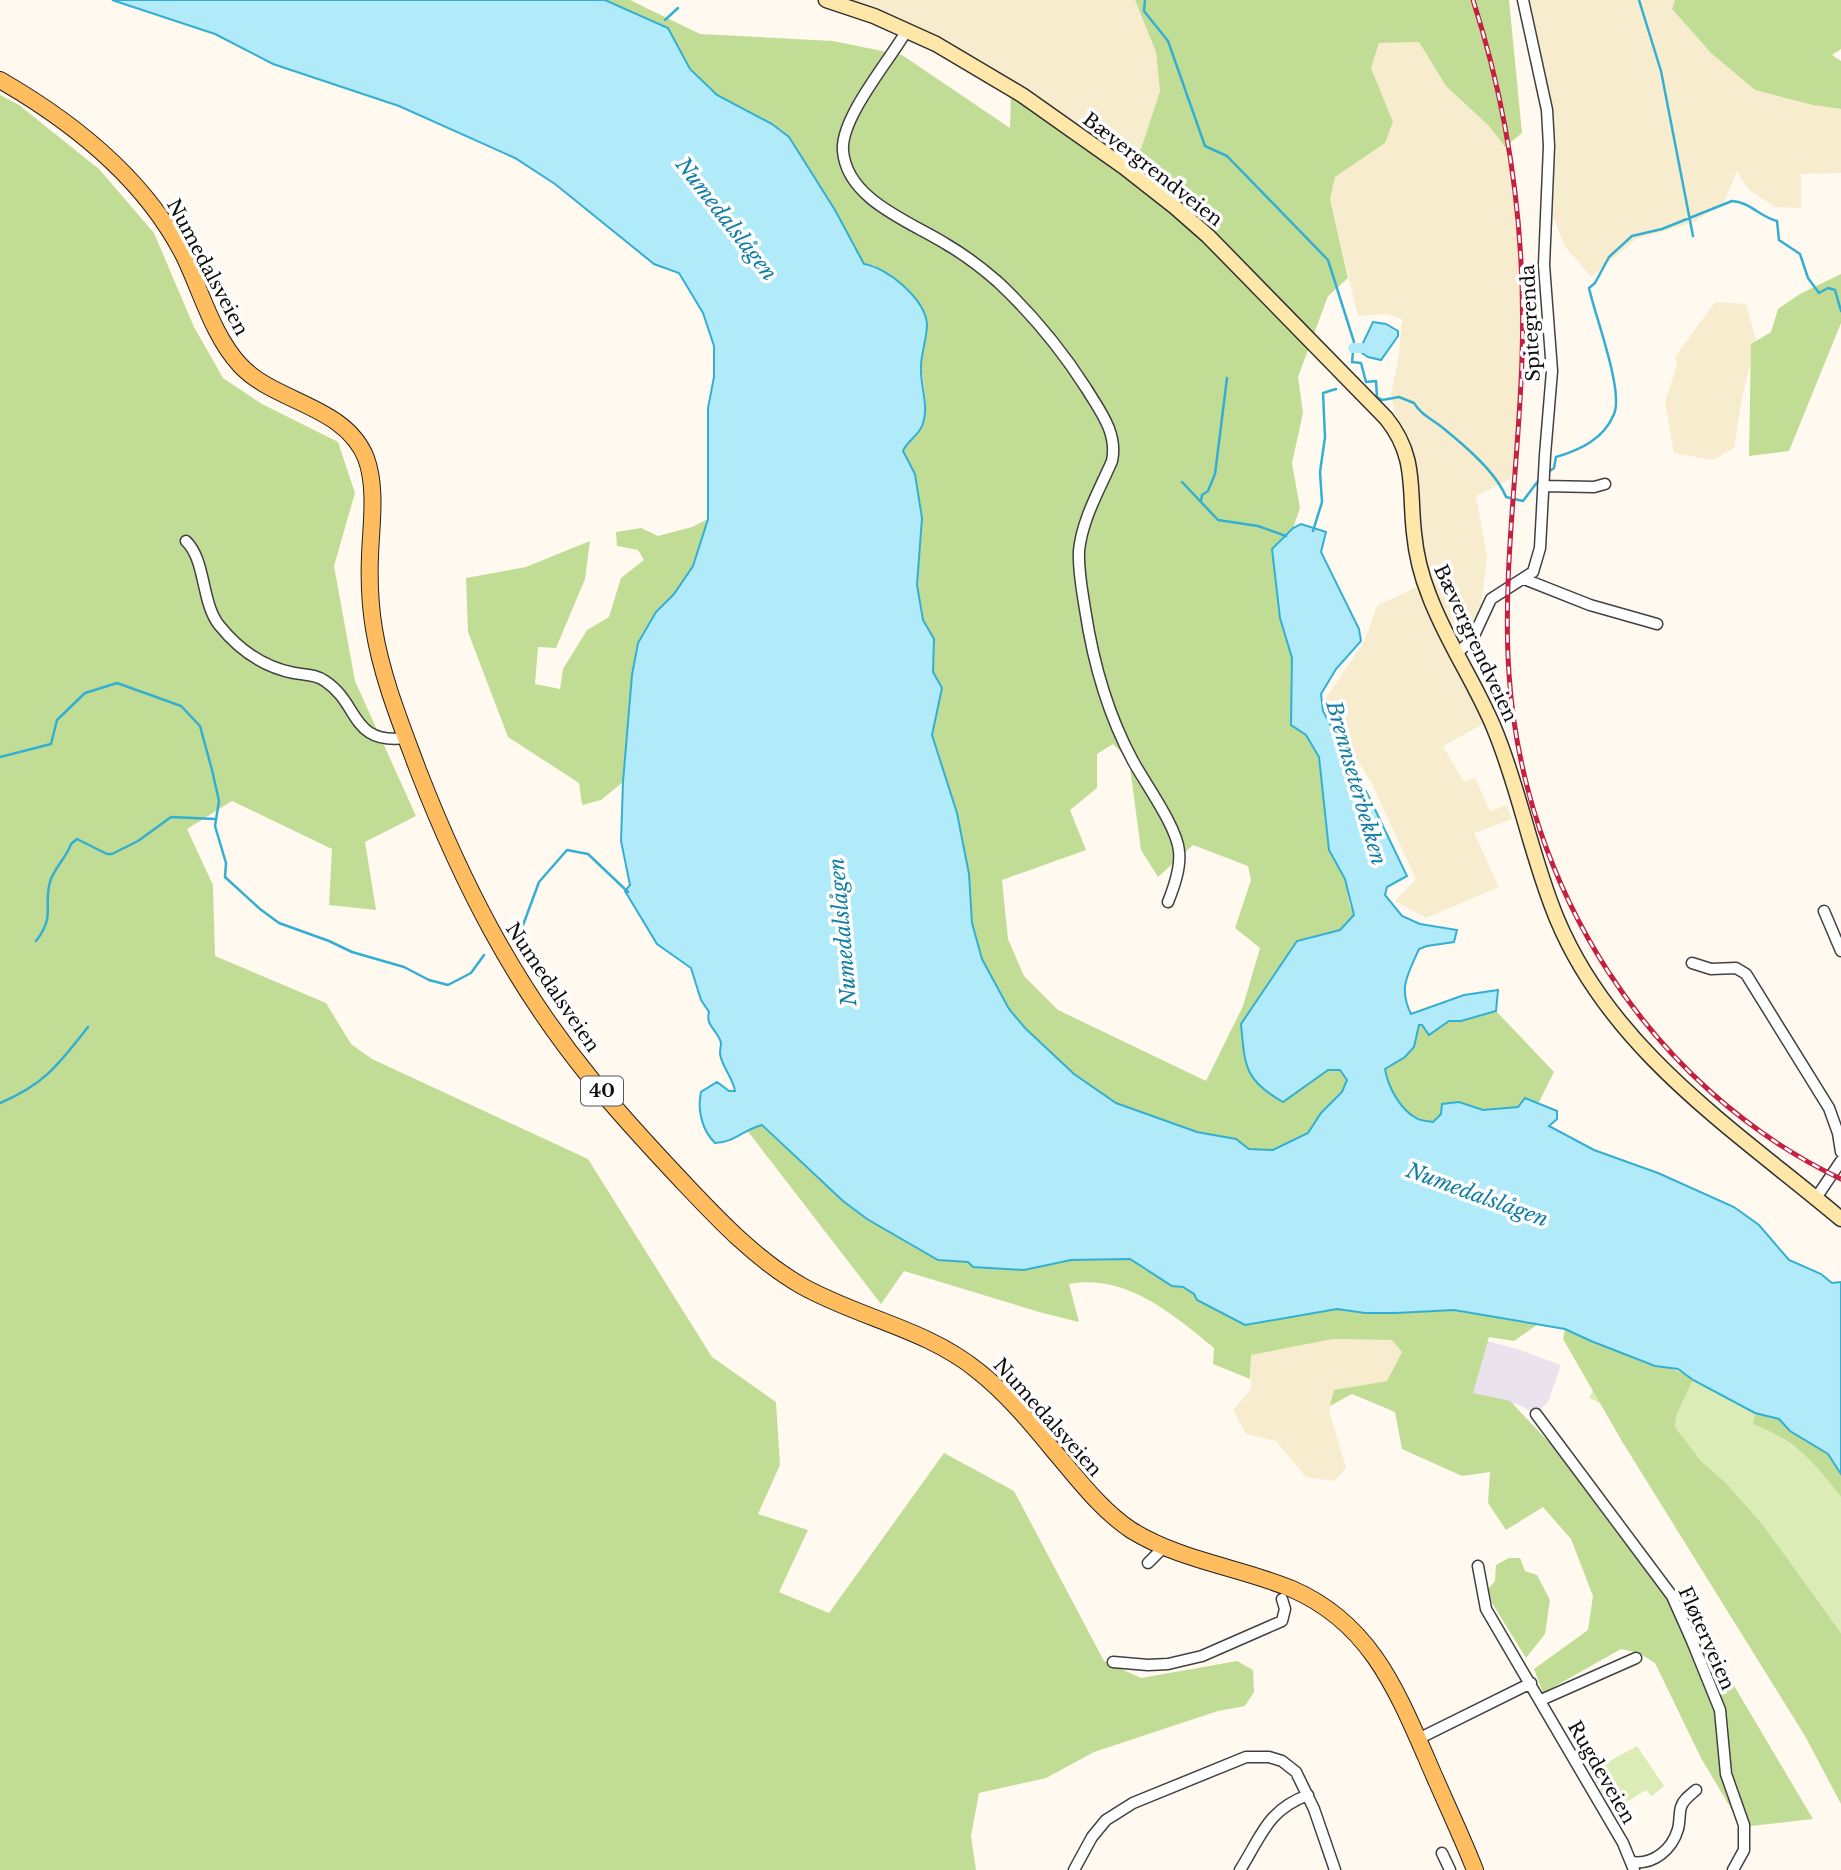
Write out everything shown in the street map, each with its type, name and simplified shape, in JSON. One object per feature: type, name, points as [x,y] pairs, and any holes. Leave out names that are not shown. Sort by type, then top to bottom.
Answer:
[{"type":"main road","name":"Bævergrendveien","points":[[827,0],[907,30],[1022,95],[1069,126],[1175,207],[1208,236],[1386,418],[1401,439],[1409,462],[1414,537],[1419,566],[1430,597],[1494,728],[1557,919],[1591,982],[1640,1045],[1676,1082],[1841,1219]]},
{"type":"main road","name":"Numedalsveien","points":[[0,80],[40,104],[77,132],[152,203],[184,257],[218,332],[243,368],[276,393],[326,415],[349,433],[361,448],[370,475],[369,574],[373,626],[386,680],[406,738],[449,845],[502,953],[559,1038],[595,1084],[652,1149],[748,1247],[793,1280],[830,1301],[924,1338],[979,1371],[1034,1426],[1098,1502],[1131,1530],[1198,1560],[1283,1586],[1312,1598],[1340,1617],[1362,1639],[1383,1669],[1418,1739],[1475,1870]]},
{"type":"street","name":"Spitegrenda","points":[[1523,0],[1545,96],[1549,146],[1544,242],[1552,371],[1539,556],[1533,572],[1524,579]]},
{"type":"street","points":[[907,30],[850,121],[844,140],[845,161],[866,194],[962,254],[1023,306],[1061,350],[1109,428],[1114,450],[1112,461],[1084,528],[1079,550],[1080,580],[1095,667],[1109,708],[1119,734],[1179,848],[1179,864],[1168,902]]},
{"type":"street","points":[[1543,486],[1594,487],[1605,484]]},
{"type":"street","points":[[186,541],[195,554],[217,623],[237,645],[259,663],[322,678],[342,696],[362,727],[374,735],[384,740],[406,738]]},
{"type":"street","points":[[1457,653],[1472,640],[1491,599],[1524,579],[1590,605],[1657,624]]},
{"type":"street","points":[[1824,911],[1841,951]]},
{"type":"street","points":[[1692,963],[1711,969],[1736,968],[1746,974],[1829,1108],[1838,1133],[1841,1152]]},
{"type":"street","points":[[1816,1198],[1841,1161]]},
{"type":"street","name":"Fløterveien","points":[[1536,1414],[1672,1596],[1692,1641],[1720,1710],[1726,1774],[1744,1825],[1744,1850],[1734,1870]]},
{"type":"street","points":[[1148,1563],[1164,1547]]},
{"type":"street","name":"Rugdeveien","points":[[1478,1566],[1486,1609],[1541,1700],[1633,1866],[1653,1861],[1665,1850],[1678,1831],[1681,1805],[1696,1790]]},
{"type":"street","points":[[1113,1662],[1168,1664],[1202,1656],[1282,1621],[1285,1609],[1282,1599]]},
{"type":"street","points":[[1541,1700],[1636,1658]]},
{"type":"street","points":[[1418,1739],[1531,1684]]},
{"type":"street","points":[[1074,1870],[1092,1837],[1107,1820],[1133,1803],[1246,1757],[1269,1757],[1282,1761],[1296,1772],[1308,1795],[1335,1870]]},
{"type":"street","points":[[1240,1870],[1267,1822],[1275,1813],[1308,1795]]},
{"type":"street","points":[[1443,1853],[1450,1870]]},
{"type":"shaded area","points":[[817,0],[1135,0],[1156,52],[1160,91],[1141,149],[1127,164],[978,70],[871,17]]},
{"type":"shaded area","points":[[1529,0],[1675,0],[1672,9],[1711,53],[1755,90],[1813,105],[1841,109],[1841,173],[1801,174],[1801,208],[1775,207],[1748,189],[1737,171],[1724,202],[1694,222],[1636,239],[1591,277],[1565,246],[1548,205],[1549,108]]},
{"type":"shaded area","points":[[1419,42],[1446,86],[1489,126],[1513,158],[1519,217],[1523,337],[1517,456],[1510,479],[1476,496],[1487,556],[1480,616],[1468,628],[1435,622],[1485,723],[1443,746],[1464,782],[1475,778],[1490,811],[1507,805],[1512,819],[1474,833],[1499,887],[1426,918],[1395,901],[1416,879],[1371,782],[1328,713],[1326,698],[1364,642],[1377,606],[1419,586],[1403,454],[1391,395],[1402,319],[1387,314],[1358,316],[1330,199],[1335,177],[1385,143],[1393,123],[1371,68],[1379,43]]},
{"type":"shaded area","points":[[1715,302],[1746,304],[1756,341],[1742,397],[1734,448],[1713,460],[1674,453],[1665,401],[1677,366],[1675,357]]},
{"type":"shaded area","points":[[1333,1339],[1392,1340],[1402,1352],[1387,1381],[1334,1390],[1329,1411],[1346,1468],[1334,1481],[1306,1477],[1276,1441],[1246,1434],[1233,1410],[1251,1389],[1251,1355]]},
{"type":"shaded area","points":[[1480,1339],[1561,1365],[1548,1402],[1536,1414],[1517,1404],[1493,1401],[1458,1409]]},
{"type":"green space","points":[[605,0],[630,0],[700,34],[833,41],[902,55],[1010,128],[1011,92],[1127,164],[1141,149],[1160,91],[1156,52],[1135,0],[1509,0],[1522,133],[1505,147],[1489,126],[1446,86],[1419,42],[1379,43],[1371,68],[1393,122],[1385,143],[1335,177],[1330,199],[1348,278],[1328,296],[1298,377],[1303,413],[1292,463],[1300,508],[1293,528],[1272,549],[1280,618],[1292,658],[1293,687],[1306,735],[1319,757],[1329,850],[1345,879],[1350,906],[1355,915],[1340,930],[1297,941],[1241,1024],[1283,1101],[1328,1069],[1340,1070],[1347,1080],[1342,1092],[1321,1113],[1308,1133],[1273,1150],[1249,1149],[1236,1139],[1197,1132],[1116,1103],[1074,1074],[1025,1028],[1009,1009],[982,959],[972,923],[969,874],[957,813],[932,735],[942,688],[933,672],[934,639],[923,620],[917,585],[922,518],[915,474],[903,452],[906,444],[921,427],[926,402],[921,365],[925,341],[921,306],[909,290],[874,265],[864,265],[835,210],[789,137],[772,124],[717,95],[690,69],[668,28]],"holes":[[[1113,744],[1129,760],[1141,850],[1158,877],[1193,845],[1248,866],[1251,880],[1235,928],[1260,948],[1243,1006],[1206,1081],[1058,1010],[1024,976],[1008,939],[1002,880],[1086,850],[1070,810],[1097,788],[1097,754]]]},
{"type":"green space","points":[[1675,0],[1841,0],[1841,49],[1832,55],[1841,61],[1841,109],[1813,105],[1755,90],[1711,53],[1672,9]]},
{"type":"green space","points":[[0,95],[19,105],[99,169],[154,233],[194,327],[223,378],[262,404],[338,442],[355,493],[334,566],[355,681],[416,816],[365,842],[376,910],[329,905],[332,849],[232,801],[187,829],[213,885],[215,956],[326,1003],[351,1044],[372,1059],[588,1159],[712,1357],[776,1402],[780,1465],[758,1514],[808,1530],[779,1592],[829,1613],[944,1453],[1014,1491],[1104,1661],[1141,1678],[1237,1661],[1253,1670],[1254,1692],[1245,1706],[1218,1711],[1094,1752],[1046,1778],[979,1793],[971,1836],[976,1870],[0,1870]]},
{"type":"green space","points":[[1841,274],[1841,323],[1789,451],[1749,456],[1751,344],[1771,332],[1778,309],[1800,294]]},
{"type":"green space","points":[[708,519],[693,566],[674,594],[656,612],[638,643],[632,675],[623,782],[601,800],[582,805],[579,783],[508,737],[468,632],[466,578],[526,567],[590,541],[585,579],[556,648],[538,647],[535,684],[560,689],[563,669],[587,630],[609,617],[621,578],[644,560],[638,550],[617,546],[616,532],[641,528],[658,536],[692,527]]},
{"type":"green space","points":[[1496,1011],[1554,1072],[1538,1104],[1526,1098],[1518,1107],[1483,1110],[1459,1102],[1442,1104],[1441,1114],[1433,1122],[1420,1120],[1410,1114],[1396,1097],[1385,1069],[1405,1057],[1414,1047],[1419,1024],[1429,1035],[1449,1021],[1461,1021]]},
{"type":"green space","points":[[762,1125],[822,1182],[867,1219],[938,1260],[969,1262],[973,1267],[1024,1270],[1071,1260],[1130,1259],[1145,1270],[1183,1287],[1194,1294],[1197,1300],[1245,1325],[1337,1309],[1365,1313],[1454,1310],[1538,1324],[1514,1341],[1489,1337],[1473,1393],[1510,1401],[1577,1472],[1662,1588],[1698,1625],[1813,1819],[1742,1827],[1701,1758],[1655,1663],[1639,1653],[1621,1649],[1543,1693],[1534,1669],[1588,1630],[1593,1596],[1571,1539],[1543,1507],[1506,1530],[1488,1503],[1490,1472],[1462,1476],[1402,1449],[1395,1412],[1352,1394],[1330,1406],[1334,1390],[1387,1381],[1402,1352],[1392,1340],[1333,1339],[1251,1355],[1250,1379],[1213,1364],[1214,1348],[1165,1310],[1129,1290],[1110,1285],[1090,1282],[1069,1284],[1079,1322],[904,1271],[881,1304],[746,1129]]},
{"type":"green space","points":[[1565,1329],[1647,1363],[1676,1370],[1693,1380],[1676,1416],[1675,1427],[1701,1461],[1726,1483],[1763,1525],[1841,1633],[1841,1804],[1805,1736],[1623,1443],[1563,1339]]},
{"type":"green space","points":[[1601,1376],[1679,1410],[1693,1380],[1755,1413],[1753,1424],[1776,1433],[1809,1457],[1841,1497],[1841,1633],[1763,1525],[1687,1443],[1589,1398]]},
{"type":"green space","points":[[1755,1413],[1779,1419],[1790,1431],[1828,1454],[1841,1474],[1841,1497],[1803,1453],[1781,1437],[1753,1424]]},
{"type":"green space","points":[[1509,1558],[1520,1558],[1525,1571],[1537,1575],[1550,1600],[1545,1634],[1526,1658],[1492,1603],[1488,1589],[1495,1581],[1496,1565]]},
{"type":"green space","points":[[1637,1746],[1664,1786],[1652,1796],[1646,1790],[1612,1811],[1590,1772]]},
{"type":"water","name":"Numedalslågen","points":[[112,0],[605,0],[668,28],[690,69],[717,95],[772,124],[789,137],[835,210],[864,264],[894,278],[920,304],[925,314],[927,324],[921,367],[924,419],[920,430],[903,451],[915,474],[922,518],[917,585],[923,620],[934,639],[933,672],[942,688],[932,735],[957,813],[969,874],[972,923],[982,959],[1009,1009],[1025,1028],[1074,1074],[1116,1103],[1197,1132],[1236,1139],[1249,1149],[1273,1150],[1308,1133],[1321,1113],[1342,1092],[1347,1080],[1340,1070],[1328,1070],[1283,1102],[1261,1086],[1249,1070],[1241,1024],[1297,941],[1340,930],[1354,915],[1345,879],[1329,850],[1319,757],[1306,735],[1291,725],[1292,658],[1280,618],[1272,549],[1293,528],[1301,524],[1326,532],[1321,552],[1359,629],[1361,641],[1336,669],[1321,694],[1323,711],[1407,876],[1387,887],[1385,895],[1402,916],[1420,924],[1457,930],[1454,942],[1419,949],[1406,981],[1407,1005],[1411,1014],[1464,995],[1498,990],[1496,1011],[1461,1021],[1449,1021],[1429,1035],[1422,1025],[1419,1025],[1414,1047],[1405,1057],[1385,1069],[1396,1097],[1410,1114],[1433,1122],[1441,1114],[1442,1104],[1459,1102],[1483,1110],[1518,1107],[1525,1098],[1557,1111],[1557,1119],[1549,1126],[1594,1150],[1658,1173],[1734,1207],[1759,1225],[1789,1260],[1821,1274],[1832,1283],[1841,1282],[1841,1474],[1828,1454],[1790,1431],[1779,1419],[1755,1413],[1693,1380],[1678,1369],[1655,1366],[1565,1329],[1454,1310],[1365,1313],[1337,1309],[1245,1325],[1197,1300],[1194,1294],[1183,1287],[1172,1286],[1130,1259],[1071,1260],[1024,1270],[973,1267],[968,1262],[938,1260],[867,1219],[843,1201],[762,1125],[728,1141],[715,1143],[704,1126],[700,1099],[701,1092],[717,1082],[729,1091],[735,1091],[721,1059],[721,1043],[710,1025],[709,1012],[701,1000],[691,968],[657,944],[625,891],[630,885],[621,841],[632,675],[638,643],[656,612],[674,594],[693,566],[708,519],[708,408],[714,377],[714,346],[703,313],[679,273],[654,264],[555,184],[515,158],[399,106],[273,64],[215,34]]},
{"type":"water","points":[[1373,322],[1386,324],[1398,331],[1398,336],[1381,360],[1362,353],[1362,345]]},
{"type":"waterway","name":"Brennseterbekken","points":[[1145,0],[1144,11],[1168,41],[1205,146],[1227,156],[1328,260],[1354,342],[1352,362],[1361,363],[1366,382],[1376,381],[1377,397],[1382,400],[1399,397],[1414,403],[1423,414],[1479,460],[1495,478],[1506,497],[1523,501],[1541,477]]},
{"type":"waterway","points":[[1639,0],[1661,71],[1693,236]]},
{"type":"waterway","points":[[665,20],[678,8]]},
{"type":"waterway","points":[[1547,473],[1554,468],[1556,457],[1574,451],[1598,437],[1614,414],[1616,403],[1612,371],[1589,288],[1595,283],[1609,257],[1632,236],[1662,229],[1732,201],[1744,204],[1777,221],[1779,240],[1800,254],[1808,278],[1819,293],[1828,288],[1835,290],[1841,311]]},
{"type":"waterway","points":[[1353,348],[1362,348]]},
{"type":"waterway","points":[[1201,501],[1215,474],[1227,378]]},
{"type":"waterway","name":"Brennseterbekken","points":[[1313,531],[1322,502],[1320,472],[1325,437],[1323,393],[1336,389]]},
{"type":"waterway","points":[[1182,482],[1218,520],[1258,526],[1286,536]]},
{"type":"waterway","points":[[0,757],[51,744],[57,720],[85,693],[117,683],[181,706],[200,726],[212,770],[219,801],[215,826],[226,863],[225,877],[260,909],[279,923],[448,985],[471,973],[484,955]]},
{"type":"waterway","points":[[36,941],[46,924],[48,891],[52,877],[71,844],[77,839],[112,854],[138,841],[171,817],[215,819]]},
{"type":"waterway","points":[[515,939],[519,936],[539,882],[567,850],[588,854],[628,892]]},
{"type":"waterway","points":[[0,1103],[29,1088],[50,1072],[88,1027]]},
{"type":"railway","points":[[1473,0],[1497,87],[1518,222],[1523,313],[1522,358],[1509,556],[1507,635],[1519,753],[1540,829],[1569,902],[1608,971],[1655,1034],[1710,1091],[1772,1140],[1841,1179]]}]
